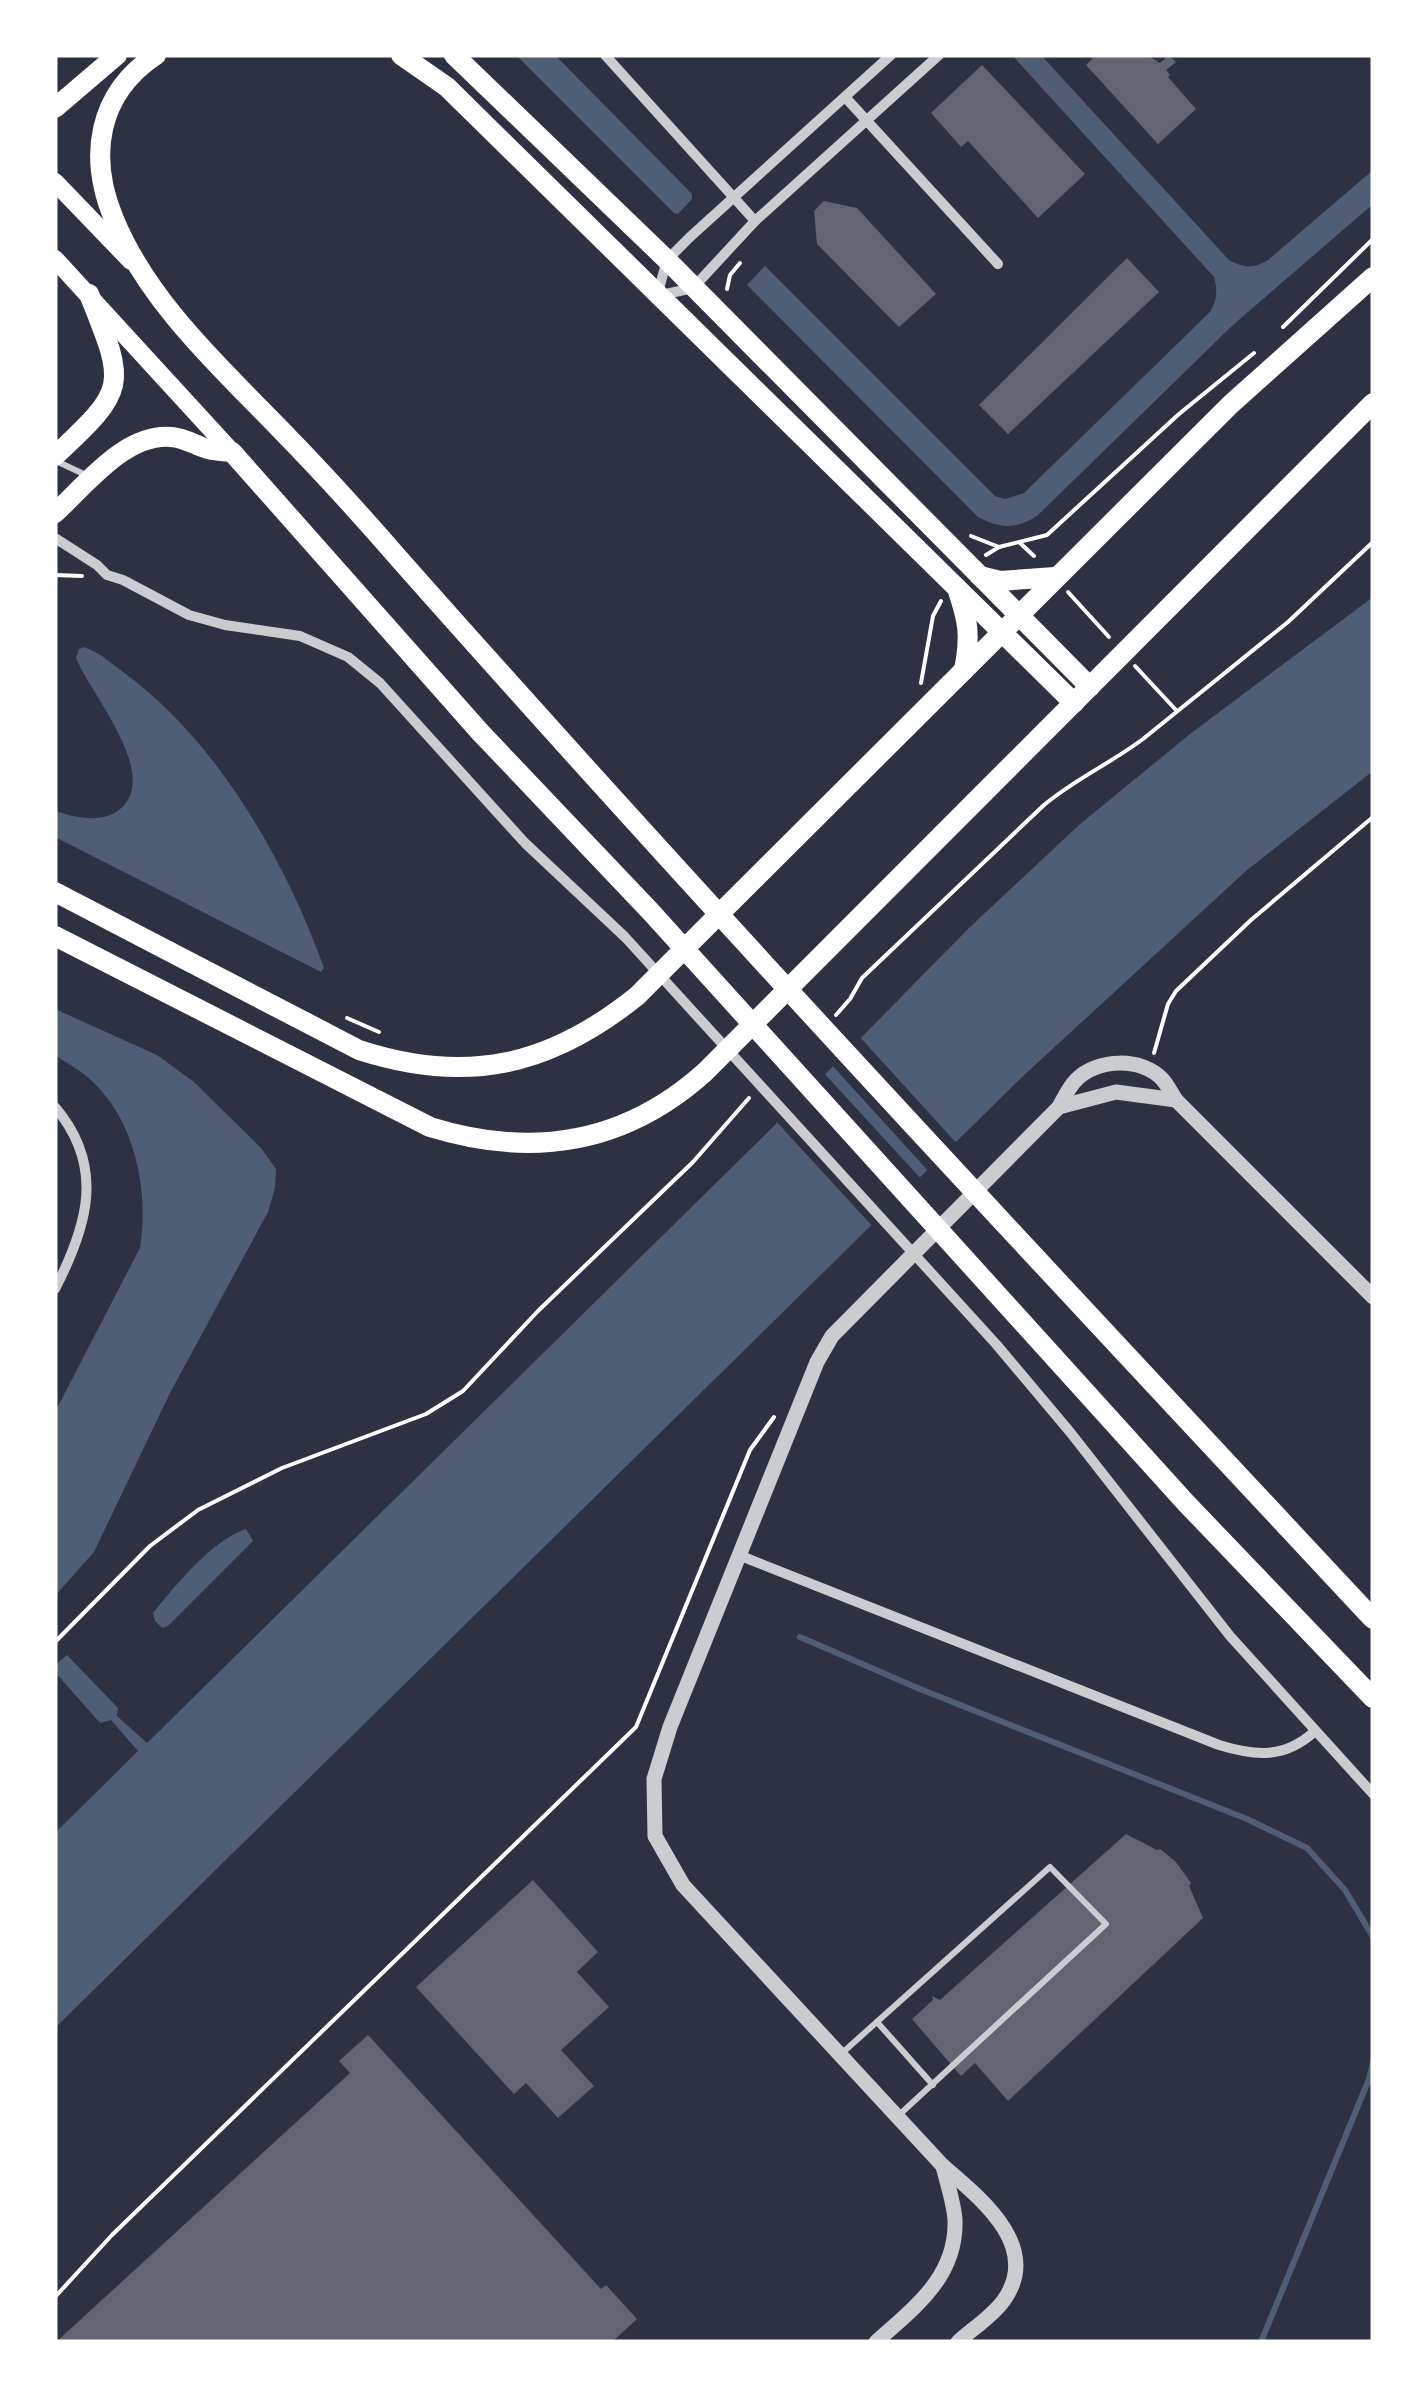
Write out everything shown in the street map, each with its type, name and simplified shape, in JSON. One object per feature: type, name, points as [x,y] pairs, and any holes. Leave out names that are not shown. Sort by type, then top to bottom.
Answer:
[{"type":"main road","points":[[55,108],[116,55]]},
{"type":"main road","points":[[138,269],[102,187],[98,150],[114,96],[139,66],[156,55]]},
{"type":"main road","points":[[401,55],[447,87],[956,586],[1012,624],[1090,687]]},
{"type":"main road","points":[[454,55],[668,260],[976,572],[1074,703]]},
{"type":"main road","points":[[55,182],[138,269],[211,357],[380,537],[686,878],[1373,1619]]},
{"type":"main road","points":[[55,259],[480,732],[651,912],[1186,1503],[1373,1698]]},
{"type":"main road","points":[[55,892],[360,1050],[410,1064],[478,1067],[520,1061],[553,1050],[586,1034],[637,996],[1232,404],[1373,277]]},
{"type":"main road","points":[[55,458],[98,416],[114,382],[112,353],[89,294]]},
{"type":"main road","points":[[55,936],[430,1128],[520,1144],[574,1140],[641,1118],[690,1086],[1373,403]]},
{"type":"main road","points":[[55,514],[131,447],[151,438],[182,438],[204,449],[232,452]]},
{"type":"main road","points":[[976,572],[1000,580],[1055,577]]},
{"type":"main road","points":[[956,586],[969,626],[964,670]]},
{"type":"street","points":[[605,55],[756,221]]},
{"type":"street","points":[[891,55],[668,260],[657,296],[693,288],[756,221],[939,55]]},
{"type":"street","points":[[846,96],[998,264]]},
{"type":"street","points":[[55,538],[98,564],[107,575],[188,615],[291,634],[348,657],[380,682],[525,843],[625,937],[947,1290],[1029,1382],[1230,1636],[1373,1794]]},
{"type":"street","points":[[958,2342],[1004,2300],[1016,2274],[1011,2236],[683,1885],[655,1836],[654,1779],[670,1727],[817,1362],[838,1328],[1059,1107],[1075,1080],[1093,1069],[1113,1064],[1136,1066],[1156,1074],[1176,1100],[1373,1297]]},
{"type":"street","points":[[1059,1107],[1116,1092],[1176,1100]]},
{"type":"street","points":[[55,1107],[76,1141],[87,1194],[76,1248],[55,1289]]},
{"type":"street","points":[[741,1556],[1218,1745],[1268,1754],[1297,1744],[1314,1732]]},
{"type":"street","points":[[876,2342],[928,2296],[950,2260],[955,2219],[943,2166]]},
{"type":"lane","points":[[55,458],[94,478]]},
{"type":"lane","points":[[841,2054],[1050,1867],[1106,1924],[898,2116]]},
{"type":"lane","points":[[878,2022],[933,2084]]},
{"type":"path","points":[[1275,334],[1373,239]]},
{"type":"path","points":[[728,297],[730,275],[740,263]]},
{"type":"path","points":[[968,535],[999,547],[1047,535],[1179,414],[1262,346]]},
{"type":"path","points":[[831,1020],[850,1000],[862,978],[1012,833],[1062,790],[1118,758],[1288,622],[1373,542]]},
{"type":"path","points":[[1020,543],[1176,710]]},
{"type":"path","points":[[976,572],[999,547]]},
{"type":"path","points":[[917,690],[924,674],[934,612],[956,586]]},
{"type":"path","points":[[1151,1060],[1168,1004],[1176,991],[1373,816]]},
{"type":"path","points":[[343,1016],[390,1036]]},
{"type":"path","points":[[55,1642],[150,1546],[198,1510],[282,1468],[426,1414],[463,1391],[538,1311],[693,1162],[756,1092]]},
{"type":"path","points":[[55,2297],[112,2235],[636,1727],[750,1450],[774,1416]]},
{"type":"water","points":[[516,55],[555,55],[692,194],[692,199],[678,214],[674,213]]},
{"type":"water","points":[[1012,55],[1041,55],[1234,263],[1253,266],[1268,260],[1373,170],[1373,204],[1233,325],[1037,516],[1008,526],[978,517],[747,285],[765,266],[995,496],[1005,499],[1024,493],[1210,312],[1216,291],[1214,277]]},
{"type":"water","points":[[1373,597],[1373,771],[1246,871],[1021,1078],[55,2028],[55,1833],[138,1751],[111,1720],[100,1723],[55,1672],[55,1665],[67,1655],[118,1708],[117,1716],[147,1743],[784,1116],[969,928],[1079,825],[1190,734]]},
{"type":"water","points":[[84,647],[105,658],[157,700],[217,767],[244,805],[290,886],[324,968],[321,972],[55,837],[55,811],[86,818],[109,815],[129,798],[133,779],[120,736],[76,658]]},
{"type":"water","points":[[55,1009],[157,1055],[194,1082],[261,1148],[276,1169],[268,1212],[170,1393],[94,1552],[55,1596],[55,1412],[140,1248],[142,1204],[136,1159],[120,1117],[93,1082],[55,1055]]},
{"type":"water","points":[[246,1529],[253,1541],[162,1628],[153,1613],[172,1590],[207,1553]]},
{"type":"pier","points":[[858,1035],[959,1146],[931,1174],[830,1063]]},
{"type":"pier","points":[[822,1071],[923,1181],[875,1229],[774,1119]]},
{"type":"building","points":[[1096,55],[1147,55],[1160,63],[1169,55],[1176,62],[1166,70],[1168,77],[1196,109],[1158,144],[1086,65]]},
{"type":"building","points":[[982,65],[1085,174],[1038,218],[968,141],[961,147],[931,113]]},
{"type":"building","points":[[824,201],[857,208],[936,294],[899,327],[817,244],[814,211]]},
{"type":"building","points":[[1127,258],[1159,292],[1008,434],[979,405]]},
{"type":"building","points":[[1126,1834],[1160,1849],[1176,1862],[1191,1883],[1203,1918],[1008,2101],[975,2063],[961,2076],[912,2019],[933,2000],[932,1996],[940,2000]]},
{"type":"building","points":[[533,1880],[598,1952],[577,1972],[609,2007],[561,2050],[594,2086],[558,2118],[526,2083],[514,2094],[416,1987]]},
{"type":"building","points":[[368,2035],[601,2289],[606,2285],[637,2319],[612,2342],[56,2342],[350,2073],[339,2061]]},
{"type":"waterway","points":[[800,1637],[1247,1819],[1307,1848],[1345,1890],[1373,1937]]},
{"type":"waterway","points":[[1261,2342],[1373,2062]]}]
